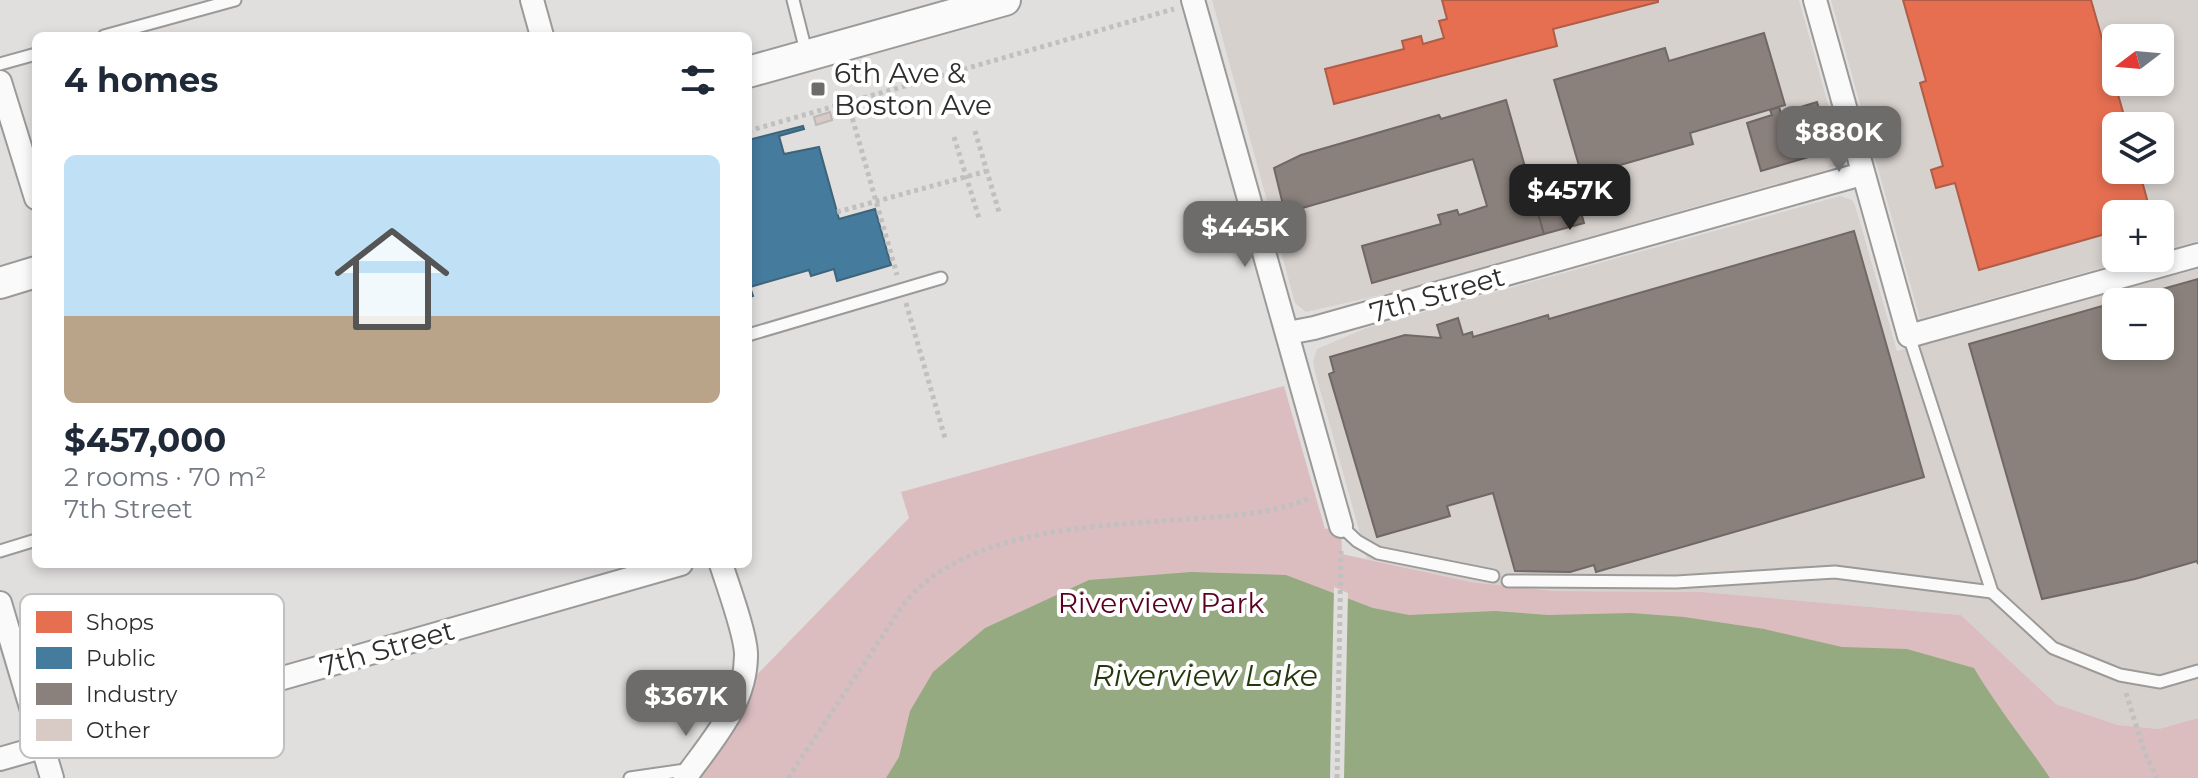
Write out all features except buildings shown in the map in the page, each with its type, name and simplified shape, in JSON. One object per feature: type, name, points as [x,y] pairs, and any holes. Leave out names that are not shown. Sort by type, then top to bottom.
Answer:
[{"type":"main road","points":[[752,71],[1005,0]]},
{"type":"main road","points":[[0,283],[32,273]]},
{"type":"street","points":[[532,0],[541,32]]},
{"type":"street","points":[[1193,0],[1341,526]]},
{"type":"street","points":[[1815,0],[1909,336],[2198,255]]},
{"type":"street","points":[[0,82],[32,185]]},
{"type":"street","name":"7th Street","points":[[1288,333],[1862,174]]},
{"type":"street","name":"7th Street","points":[[284,677],[667,568]]},
{"type":"street","points":[[689,773],[723,725],[742,690],[746,651],[722,568]]},
{"type":"street","points":[[0,603],[20,670]]},
{"type":"street","name":"7th Street","points":[[0,759],[20,753]]},
{"type":"street","points":[[46,758],[52,778]]},
{"type":"lane","points":[[119,32],[235,0]]},
{"type":"lane","points":[[793,0],[808,56]]},
{"type":"lane","points":[[0,64],[32,55]]},
{"type":"lane","points":[[752,334],[941,278]]},
{"type":"lane","points":[[1909,336],[1992,592],[2053,648],[2120,675],[2160,682],[2198,671]]},
{"type":"lane","points":[[1341,526],[1357,541],[1378,553],[1493,576]]},
{"type":"lane","points":[[0,551],[32,541]]},
{"type":"lane","points":[[1508,581],[1676,582],[1835,572],[1992,592]]},
{"type":"lane","points":[[630,778],[689,773]]},
{"type":"path","points":[[752,130],[1169,10]]},
{"type":"path","points":[[975,131],[999,212]]},
{"type":"path","points":[[954,137],[979,218]]},
{"type":"path","points":[[837,212],[987,171]]},
{"type":"path","points":[[788,778],[903,605],[917,587],[931,576],[988,549],[1049,531],[1253,514],[1308,499]]},
{"type":"path","points":[[1337,778],[1341,554]]},
{"type":"path","points":[[2120,675],[2144,751],[2157,778]]},
{"type":"shaded area","points":[[1212,0],[1799,0],[1841,157],[1829,169],[1394,292],[1306,312],[1295,303]]},
{"type":"shaded area","points":[[1831,0],[2198,0],[2198,241],[2174,247],[2174,200],[2102,200],[2102,268],[1920,319]]},
{"type":"shaded area","points":[[1840,196],[1852,200],[1855,205],[1897,351],[2102,295],[2102,360],[2174,360],[2174,288],[2128,288],[2198,269],[2198,718],[2159,729],[2118,725],[2056,704],[1961,615],[1703,592],[1555,591],[1471,582],[1367,559],[1315,372],[1313,361],[1317,349],[1366,328]]},
{"type":"green space","name":"Riverview Park","points":[[1284,386],[1325,529],[1341,526],[1342,554],[1471,582],[1555,591],[1703,592],[1961,615],[2056,704],[2118,725],[2159,729],[2198,718],[2198,778],[685,778],[742,690],[909,518],[901,492]]},
{"type":"water","name":"Riverview Lake","points":[[1191,572],[1286,575],[1373,608],[1409,615],[1495,611],[1548,615],[1632,613],[1764,629],[1842,647],[1907,649],[1974,668],[2050,778],[886,778],[899,757],[910,711],[933,672],[985,628],[1089,580]]},
{"type":"pier","points":[[1334,587],[1348,593],[1344,778],[1330,778]]},
{"type":"place","name":"6th Ave & Boston Ave","points":[[818,89]]}]
